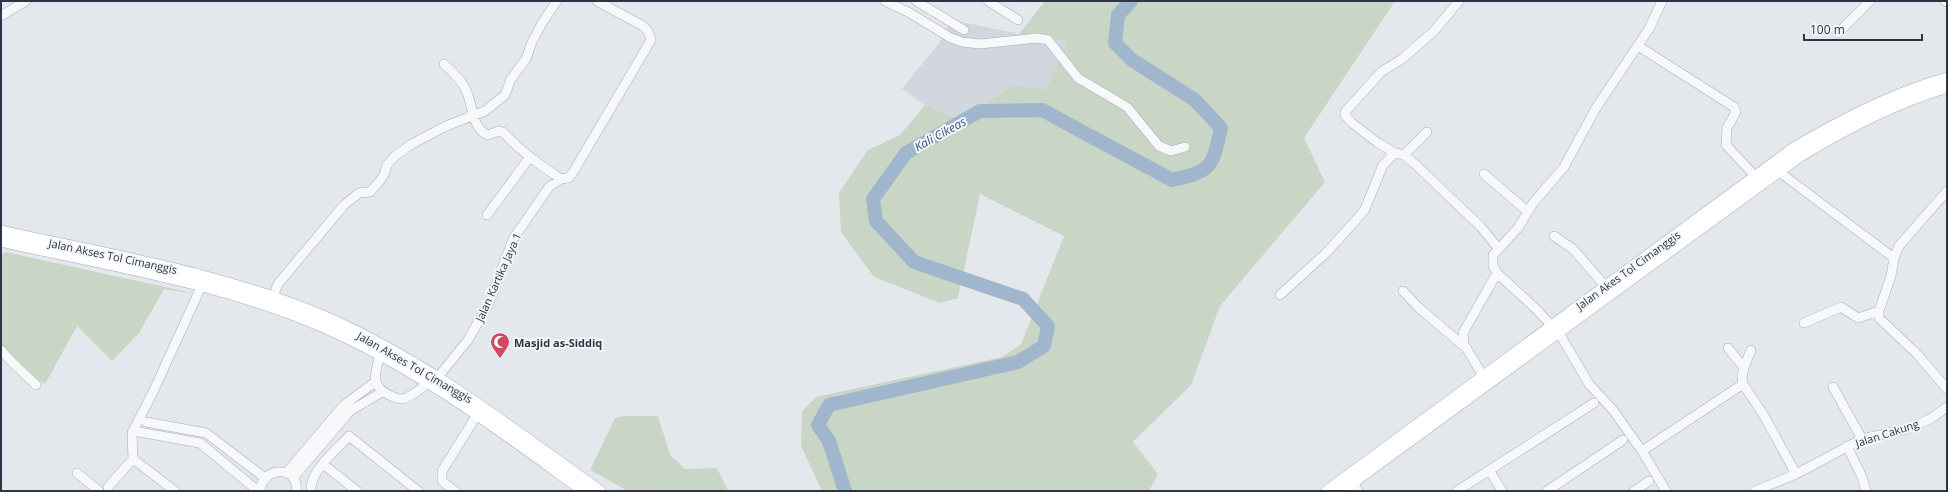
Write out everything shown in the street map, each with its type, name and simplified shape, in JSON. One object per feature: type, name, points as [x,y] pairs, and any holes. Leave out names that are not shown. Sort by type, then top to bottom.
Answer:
[{"type":"main road","name":"Jalan Akes Tol Cimanggis","points":[[1327,491],[1483,376],[1556,329],[1778,171],[1797,152],[1834,125],[1884,100],[1947,78]]},
{"type":"main road","name":"Jalan Akes Tol Cimanggis","points":[[1341,491],[1356,487],[1556,329],[1606,286],[1755,176],[1797,152],[1834,136],[1890,107],[1947,87]]},
{"type":"main road","name":"Jalan Akses Tol Cimanggis","points":[[1,231],[208,276],[271,302],[333,321],[375,341],[600,491]]},
{"type":"main road","points":[[1,241],[271,302],[433,380]]},
{"type":"main road","points":[[475,409],[584,491]]},
{"type":"street","points":[[1,16],[26,1]]},
{"type":"street","points":[[271,302],[278,284],[344,205],[359,193],[370,192],[384,175],[387,165],[395,156],[412,144],[446,126],[473,117],[485,111],[505,95],[511,79],[526,60],[532,42],[542,23],[557,1]]},
{"type":"street","name":"Jalan Kartika Jaya 1","points":[[382,392],[395,398],[402,399],[409,396],[433,380],[468,340],[489,303],[513,239],[549,187],[560,179],[568,178],[572,174],[651,40],[648,31],[644,26],[597,1]]},
{"type":"street","points":[[916,1],[964,30]]},
{"type":"street","points":[[988,1],[1018,20]]},
{"type":"street","points":[[1458,1],[1434,31],[1402,58],[1381,72],[1345,112],[1346,118],[1352,124],[1378,143],[1400,154],[1428,175],[1481,227],[1498,248]]},
{"type":"street","points":[[1662,1],[1652,23],[1596,108],[1564,167],[1533,203],[1515,232],[1498,248],[1493,259],[1493,266],[1497,273],[1556,329],[1588,384],[1613,410],[1642,451],[1666,491]]},
{"type":"street","points":[[1838,34],[1870,1]]},
{"type":"street","points":[[890,2],[921,19],[950,38],[962,42],[980,44],[1037,38],[1048,40],[1072,72],[1086,83],[1127,107],[1159,146],[1171,151],[1185,147]]},
{"type":"street","points":[[1638,46],[1734,106],[1736,112],[1727,128],[1726,145],[1755,176]]},
{"type":"street","points":[[444,64],[458,78],[465,89],[471,103],[473,117],[486,135],[503,132],[530,157],[560,179]]},
{"type":"street","points":[[1280,295],[1326,253],[1365,209],[1383,165],[1400,154],[1427,132]]},
{"type":"street","points":[[487,215],[530,157]]},
{"type":"street","points":[[1778,171],[1894,258]]},
{"type":"street","points":[[1484,174],[1528,212]]},
{"type":"street","points":[[1947,191],[1898,246],[1891,276],[1879,311],[1879,318],[1918,355],[1947,389]]},
{"type":"street","points":[[1554,236],[1573,250],[1606,286]]},
{"type":"street","points":[[1483,376],[1466,348],[1463,340],[1464,330],[1497,273]]},
{"type":"street","points":[[108,490],[133,459],[132,432],[153,392],[202,286]]},
{"type":"street","points":[[1403,291],[1418,308],[1466,348]]},
{"type":"street","points":[[1804,323],[1841,307],[1858,318],[1879,311]]},
{"type":"street","points":[[1728,348],[1744,368]]},
{"type":"street","points":[[1,350],[36,385]]},
{"type":"street","points":[[1751,350],[1744,368],[1742,377],[1743,384],[1796,474]]},
{"type":"street","points":[[290,475],[350,411],[382,392],[375,382],[376,370],[380,355]]},
{"type":"street","points":[[290,475],[344,405],[375,382]]},
{"type":"street","points":[[1642,451],[1743,384]]},
{"type":"street","points":[[1833,387],[1862,439]]},
{"type":"street","points":[[1457,491],[1594,403]]},
{"type":"street","name":"Jalan Cakung","points":[[1755,491],[1796,474],[1862,439],[1907,429],[1930,419],[1947,407]]},
{"type":"street","points":[[455,491],[442,481],[442,471],[475,409]]},
{"type":"street","points":[[146,422],[206,433],[265,478]]},
{"type":"street","points":[[139,432],[200,443],[260,491],[265,478],[268,475],[280,471],[290,475],[297,486],[296,491]]},
{"type":"street","points":[[200,443],[206,433]]},
{"type":"street","points":[[311,491],[310,486],[313,476],[349,436],[418,491]]},
{"type":"street","points":[[1547,491],[1623,440]]},
{"type":"street","name":"Jalan Cakung","points":[[1847,446],[1862,477],[1866,491]]},
{"type":"street","points":[[133,459],[175,491]]},
{"type":"street","points":[[323,464],[357,491]]},
{"type":"street","points":[[1490,471],[1502,491]]},
{"type":"street","points":[[77,473],[99,491]]},
{"type":"street","points":[[1634,491],[1649,481]]},
{"type":"shaded area","points":[[952,20],[1067,42],[1046,89],[1013,86],[957,119],[925,105],[902,89],[939,43]]},
{"type":"green space","points":[[1045,1],[1395,1],[1304,138],[1325,182],[1220,306],[1191,385],[1133,442],[1158,474],[1149,491],[822,491],[801,446],[802,411],[816,397],[1002,357],[1021,344],[1064,236],[980,194],[958,298],[940,303],[874,277],[841,232],[839,193],[868,150],[900,135],[925,105],[957,119],[1013,86],[1046,89],[1067,42],[1019,34]]},
{"type":"green space","points":[[5,252],[197,294],[164,289],[139,333],[112,361],[77,326],[45,384],[33,377],[1,345],[1,256]]},
{"type":"green space","points":[[623,416],[658,416],[670,455],[685,469],[717,468],[728,491],[650,491],[646,489],[644,491],[628,491],[590,470],[615,418]]},
{"type":"waterway","name":"Kali Cikeas","points":[[845,491],[829,441],[818,425],[829,405],[1018,362],[1044,346],[1048,326],[1023,299],[914,262],[876,221],[873,199],[906,153],[980,111],[1042,110],[1172,180],[1196,174],[1203,170],[1212,159],[1221,128],[1195,100],[1132,60],[1115,43],[1118,15],[1131,1]]},
{"type":"place","name":"Masjid as-Siddiq","points":[[500,359]]}]
